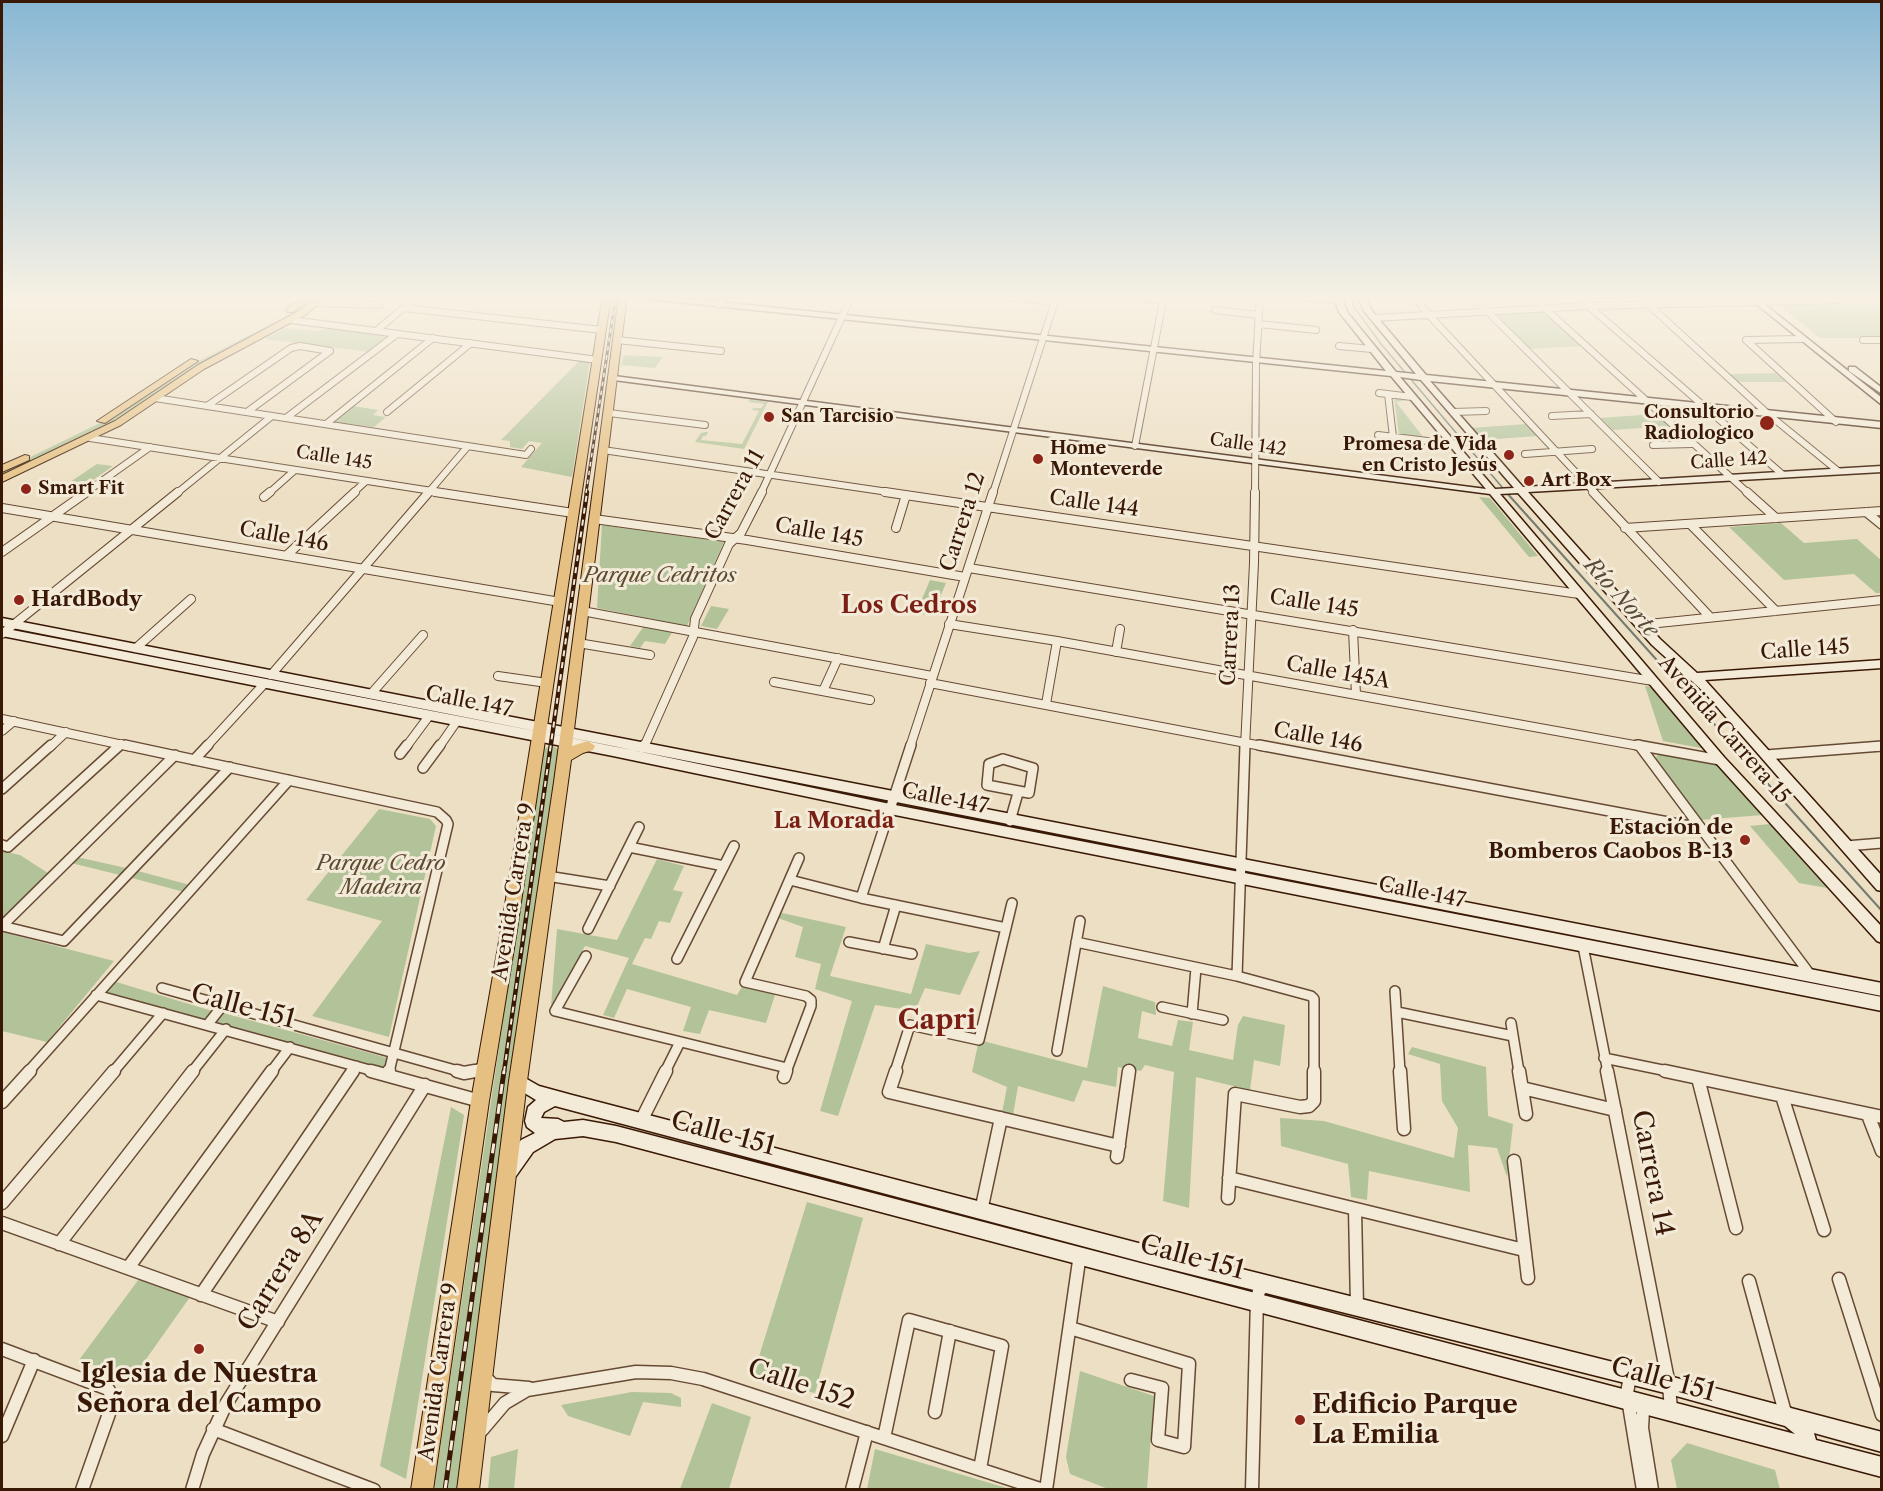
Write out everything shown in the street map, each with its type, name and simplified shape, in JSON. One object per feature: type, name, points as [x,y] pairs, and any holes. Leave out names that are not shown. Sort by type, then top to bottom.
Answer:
[{"type":"main road","points":[[2,468],[113,415],[189,365]]},
{"type":"main road","points":[[2,479],[90,438],[206,365]]},
{"type":"main road","name":"Avenida Carrera 9","points":[[422,1490],[480,1101],[597,365]]},
{"type":"main road","name":"Avenida Carrera 9","points":[[468,1490],[518,1081],[564,758],[615,365]]},
{"type":"main road","points":[[1293,365],[1881,425]]},
{"type":"main road","name":"Avenida Carrera 15","points":[[1386,365],[1720,760],[1881,937]]},
{"type":"main road","name":"Avenida Carrera 15","points":[[1410,365],[1519,491],[1639,624],[1673,659],[1695,677],[1881,885]]},
{"type":"main road","points":[[1834,365],[1881,403]]},
{"type":"main road","points":[[1846,365],[1881,392]]},
{"type":"main road","name":"Calle 142","points":[[614,378],[1495,492],[1881,469]]},
{"type":"main road","name":"Calle 147","points":[[2,630],[14,624],[136,648],[429,716],[540,732]]},
{"type":"main road","name":"Calle 147","points":[[2,630],[267,680],[371,694],[540,732],[643,748],[892,804],[1010,821],[1582,946],[1881,1004]]},
{"type":"main road","name":"Calle 145","points":[[1695,677],[1881,664]]},
{"type":"main road","name":"Calle 147","points":[[566,737],[588,746],[1242,872],[1881,990]]},
{"type":"main road","points":[[564,758],[578,748],[588,746]]},
{"type":"main road","name":"Calle 151","points":[[518,1081],[531,1090],[554,1098],[1265,1285],[1669,1385],[1881,1442]]},
{"type":"main road","points":[[554,1098],[538,1107],[534,1113],[534,1124],[572,1128]]},
{"type":"main road","name":"Calle 151","points":[[506,1176],[516,1160],[536,1140],[553,1131],[572,1128],[616,1134],[1881,1467]]},
{"type":"main road","points":[[1140,1272],[1145,1264],[1146,1254]]},
{"type":"main road","points":[[1789,1416],[1803,1429],[1799,1445]]},
{"type":"street","points":[[207,406],[268,365]]},
{"type":"street","points":[[247,412],[312,365]]},
{"type":"street","points":[[286,418],[357,365]]},
{"type":"street","points":[[327,424],[400,365]]},
{"type":"street","points":[[387,412],[445,365]]},
{"type":"street","name":"Carrera 11","points":[[643,748],[694,631],[695,619],[733,539],[741,533],[771,474],[820,365]]},
{"type":"street","name":"Carrera 12","points":[[861,898],[1036,365]]},
{"type":"street","points":[[1135,446],[1151,365]]},
{"type":"street","name":"Carrera 13","points":[[1238,976],[1247,676],[1254,546],[1257,365]]},
{"type":"street","points":[[1476,365],[1586,486],[1710,617]]},
{"type":"street","points":[[1541,365],[1659,482]]},
{"type":"street","points":[[1605,365],[1776,518]]},
{"type":"street","points":[[1656,365],[1782,474]]},
{"type":"street","points":[[1714,365],[1768,414],[1838,471]]},
{"type":"street","points":[[1773,365],[1836,422]]},
{"type":"street","points":[[1379,393],[1412,397]]},
{"type":"street","points":[[1388,394],[1393,437]]},
{"type":"street","points":[[155,398],[526,455],[531,449]]},
{"type":"street","points":[[1453,412],[1486,411]]},
{"type":"street","points":[[609,413],[705,425]]},
{"type":"street","points":[[1552,416],[1591,414]]},
{"type":"street","points":[[14,624],[272,416]]},
{"type":"street","points":[[1378,435],[1452,444]]},
{"type":"street","name":"Calle 145","points":[[90,438],[573,513]]},
{"type":"street","points":[[1653,446],[1692,444]]},
{"type":"street","points":[[194,760],[267,680],[468,446]]},
{"type":"street","points":[[2,552],[150,447]]},
{"type":"street","points":[[1524,454],[1592,449]]},
{"type":"street","name":"Calle 144","points":[[603,450],[1579,594]]},
{"type":"street","points":[[264,498],[295,470]]},
{"type":"street","points":[[287,555],[366,481]]},
{"type":"street","points":[[896,528],[906,495]]},
{"type":"street","name":"Calle 146","points":[[2,508],[560,602]]},
{"type":"street","points":[[1625,528],[1881,511]]},
{"type":"street","points":[[1866,512],[1881,525]]},
{"type":"street","name":"Calle 145","points":[[594,519],[965,577]]},
{"type":"street","points":[[1690,524],[1776,611]]},
{"type":"street","name":"Calle 145","points":[[969,568],[1653,681]]},
{"type":"street","points":[[136,648],[191,599]]},
{"type":"street","points":[[1639,624],[1881,600]]},
{"type":"street","name":"Calle 146","points":[[582,611],[838,658],[1046,704],[1246,743],[1700,828]]},
{"type":"street","name":"Calle 145A","points":[[949,624],[1057,641],[1720,760]]},
{"type":"street","points":[[1116,652],[1120,629]]},
{"type":"street","points":[[1353,630],[1356,694]]},
{"type":"street","points":[[371,694],[423,635]]},
{"type":"street","points":[[1046,704],[1057,641]]},
{"type":"street","points":[[578,643],[650,655]]},
{"type":"street","points":[[824,691],[838,658]]},
{"type":"street","points":[[498,676],[548,683]]},
{"type":"street","points":[[774,682],[870,700]]},
{"type":"street","points":[[400,754],[429,716]]},
{"type":"street","points":[[2,718],[436,812],[448,824],[388,1075]]},
{"type":"street","points":[[2,731],[14,721]]},
{"type":"street","points":[[423,768],[457,721]]},
{"type":"street","points":[[2,789],[66,732]]},
{"type":"street","points":[[5,846],[121,744]]},
{"type":"street","points":[[1639,745],[1813,977]]},
{"type":"street","points":[[1766,755],[1881,746]]},
{"type":"street","points":[[2,926],[175,755]]},
{"type":"street","points":[[1003,759],[1033,768],[1031,791],[1029,794],[1018,793],[987,785],[989,764],[1003,759]]},
{"type":"street","points":[[2,926],[64,941],[230,767]]},
{"type":"street","points":[[2,1102],[289,780]]},
{"type":"street","points":[[1010,821],[1018,793]]},
{"type":"street","points":[[588,929],[639,828]]},
{"type":"street","points":[[1846,846],[1881,843]]},
{"type":"street","points":[[677,960],[734,846]]},
{"type":"street","points":[[629,847],[724,866]]},
{"type":"street","points":[[586,956],[555,1011],[680,1042],[785,1073],[811,1006],[811,1000],[806,996],[745,982],[799,858]]},
{"type":"street","points":[[547,876],[610,886]]},
{"type":"street","points":[[790,880],[861,898],[1006,928]]},
{"type":"street","points":[[1012,903],[979,1040],[910,1025],[889,1090],[890,1093],[1001,1118],[1118,1151],[1129,1071]]},
{"type":"street","points":[[883,948],[896,905]]},
{"type":"street","points":[[1057,1051],[1080,921]]},
{"type":"street","points":[[849,942],[912,954]]},
{"type":"street","points":[[1076,942],[1238,976],[1311,996],[1315,1003],[1314,1101],[1309,1106],[1234,1095],[1228,1198]]},
{"type":"street","name":"Carrera 14","points":[[1582,946],[1669,1385],[1671,1410]]},
{"type":"street","points":[[1192,1014],[1196,968]]},
{"type":"street","name":"Calle 151","points":[[162,988],[464,1073],[478,1071],[486,1065]]},
{"type":"street","points":[[1395,991],[1404,1129]]},
{"type":"street","name":"Calle 151","points":[[96,995],[208,1024],[480,1101]]},
{"type":"street","points":[[208,1024],[223,1005]]},
{"type":"street","points":[[1162,1007],[1223,1020]]},
{"type":"street","points":[[2,1203],[163,1012]]},
{"type":"street","points":[[1397,1012],[1513,1036]]},
{"type":"street","points":[[1511,1023],[1526,1114]]},
{"type":"street","points":[[59,1244],[226,1029]]},
{"type":"street","points":[[641,1121],[680,1042]]},
{"type":"street","points":[[128,1268],[290,1047]]},
{"type":"street","points":[[1604,1058],[1881,1118]]},
{"type":"street","points":[[201,1295],[356,1066]]},
{"type":"street","points":[[1698,1078],[1736,1228]]},
{"type":"street","name":"Carrera 8A","points":[[192,1490],[213,1429],[425,1085]]},
{"type":"street","points":[[1522,1088],[1615,1110]]},
{"type":"street","points":[[1782,1096],[1824,1230]]},
{"type":"street","points":[[1868,1115],[1881,1151]]},
{"type":"street","points":[[981,1211],[1001,1118]]},
{"type":"street","points":[[1514,1161],[1528,1278]]},
{"type":"street","points":[[1229,1178],[1524,1250]]},
{"type":"street","points":[[1355,1209],[1357,1306]]},
{"type":"street","points":[[2,1223],[278,1322]]},
{"type":"street","points":[[1045,1490],[1080,1257],[1080,1236]]},
{"type":"street","points":[[1839,1278],[1881,1415]]},
{"type":"street","points":[[1749,1281],[1784,1409],[1789,1416]]},
{"type":"street","points":[[1252,1490],[1257,1303],[1259,1291],[1265,1285]]},
{"type":"street","points":[[884,1438],[909,1320],[1002,1346],[980,1469]]},
{"type":"street","points":[[1070,1328],[1189,1364],[1184,1446],[1158,1440],[1162,1388],[1131,1380]]},
{"type":"street","points":[[935,1412],[950,1331]]},
{"type":"street","points":[[2,1349],[108,1389],[112,1396],[112,1405],[82,1490]]},
{"type":"street","points":[[2,1436],[34,1360]]},
{"type":"street","name":"Calle 152","points":[[483,1370],[486,1380],[493,1385],[538,1388]]},
{"type":"street","name":"Calle 152","points":[[473,1456],[477,1440],[495,1412],[516,1395],[538,1388],[636,1372],[671,1373],[703,1378],[980,1469],[1025,1487],[1045,1490]]},
{"type":"street","points":[[1630,1376],[1627,1386],[1643,1411],[1642,1428],[1653,1490]]},
{"type":"street","points":[[1637,1402],[1643,1490]]},
{"type":"street","points":[[213,1429],[374,1490]]},
{"type":"street","points":[[852,1490],[867,1432]]},
{"type":"green space","points":[[192,365],[204,365],[171,383],[117,420],[69,446],[2,476],[2,471],[110,418]]},
{"type":"green space","points":[[575,365],[589,365],[572,477],[521,467],[542,443],[529,441],[522,449],[510,447],[510,441],[501,440]]},
{"type":"green space","points":[[621,365],[657,365],[655,368]]},
{"type":"green space","points":[[1776,373],[1786,382],[1738,382],[1729,374]]},
{"type":"green space","points":[[1394,397],[1408,400],[1396,402],[1424,438],[1399,435]]},
{"type":"green space","points":[[750,399],[768,402],[744,449],[695,442],[701,433],[708,432],[706,436],[703,436],[701,440],[742,444],[759,411],[752,410],[753,408],[761,408],[764,404],[748,402]]},
{"type":"green space","points":[[353,406],[378,410],[373,415],[386,417],[374,427],[335,422]]},
{"type":"green space","points":[[1655,414],[1669,426],[1613,430],[1600,418]]},
{"type":"green space","points":[[1527,424],[1539,436],[1481,440],[1470,428]]},
{"type":"green space","points":[[97,464],[113,466],[86,485],[70,482]]},
{"type":"green space","points":[[1479,497],[1490,498],[1538,556],[1529,557]]},
{"type":"green space","points":[[1781,523],[1804,543],[1857,539],[1881,560],[1881,593],[1876,593],[1854,574],[1784,580],[1729,527]]},
{"type":"green space","name":"Parque Cedritos","points":[[602,525],[724,542],[687,626],[597,608]]},
{"type":"green space","points":[[930,580],[946,583],[932,616],[916,613]]},
{"type":"green space","points":[[711,606],[729,609],[717,629],[701,626]]},
{"type":"green space","points":[[644,626],[673,631],[665,644],[645,641],[640,648],[630,646]]},
{"type":"green space","points":[[1645,686],[1652,687],[1706,749],[1663,741]]},
{"type":"green space","points":[[553,746],[559,750],[459,1489],[434,1490],[542,754],[545,748]]},
{"type":"green space","points":[[1660,753],[1718,763],[1763,815],[1700,820],[1657,762],[1656,757]]},
{"type":"green space","name":"Parque Cedro Madeira","points":[[379,809],[430,819],[436,826],[389,1037],[312,1016],[382,921],[306,900]]},
{"type":"green space","points":[[1770,824],[1827,888],[1799,883],[1750,826]]},
{"type":"green space","points":[[2,851],[20,855],[48,873],[2,922]]},
{"type":"green space","points":[[77,857],[126,868],[120,875],[71,863]]},
{"type":"green space","points":[[657,859],[684,866],[673,890],[683,892],[670,923],[659,921],[651,939],[645,938],[632,964],[737,995],[743,985],[776,992],[766,1023],[709,1010],[700,1034],[683,1031],[691,1007],[627,989],[614,1018],[603,1015],[629,958],[585,946],[551,1007],[557,929],[617,940]]},
{"type":"green space","points":[[138,871],[190,885],[184,892],[132,878]]},
{"type":"green space","points":[[782,913],[846,927],[830,976],[911,994],[926,944],[969,953],[980,951],[960,995],[925,988],[915,1011],[875,1005],[838,1116],[820,1111],[852,1001],[815,989],[821,964],[795,957],[803,927],[778,918]]},
{"type":"green space","points":[[2,932],[114,961],[47,1042],[2,1031]]},
{"type":"green space","points":[[113,981],[212,1011],[204,1021],[105,992]]},
{"type":"green space","points":[[1103,986],[1155,1002],[1156,1015],[1142,1011],[1138,1038],[1172,1046],[1178,1020],[1193,1022],[1189,1050],[1233,1060],[1238,1025],[1243,1016],[1285,1025],[1280,1066],[1254,1060],[1250,1090],[1196,1077],[1189,1208],[1163,1201],[1174,1072],[1145,1065],[1141,1071],[1118,1067],[1116,1087],[1083,1080],[1074,1102],[1018,1086],[1012,1121],[1001,1118],[1007,1087],[972,1072],[979,1040],[1087,1068]]},
{"type":"green space","points":[[220,1012],[388,1058],[385,1069],[213,1022]]},
{"type":"green space","points":[[1412,1047],[1486,1067],[1488,1116],[1513,1124],[1507,1177],[1497,1148],[1468,1145],[1470,1192],[1369,1171],[1367,1200],[1351,1197],[1348,1164],[1281,1146],[1280,1118],[1324,1121],[1454,1158],[1458,1128],[1442,1101],[1440,1064],[1408,1054]]},
{"type":"green space","points":[[451,1107],[464,1115],[406,1479],[380,1466]]},
{"type":"green space","points":[[807,1202],[863,1218],[815,1393],[752,1379]]},
{"type":"green space","points":[[139,1279],[190,1297],[132,1379],[79,1360]]},
{"type":"green space","points":[[1080,1371],[1154,1396],[1147,1489],[1108,1489],[1070,1474],[1066,1457]]},
{"type":"green space","points":[[632,1392],[671,1393],[681,1398],[681,1407],[643,1402],[630,1436],[568,1416],[561,1405]]},
{"type":"green space","points":[[712,1403],[751,1417],[729,1489],[680,1489]]},
{"type":"green space","points":[[1687,1443],[1775,1470],[1780,1489],[1677,1489],[1671,1460]]},
{"type":"green space","points":[[518,1449],[514,1489],[488,1489],[491,1457]]},
{"type":"green space","points":[[875,1449],[1010,1489],[867,1489]]},
{"type":"waterway","name":"Río Norte","points":[[1398,365],[1507,493]]},
{"type":"waterway","name":"Río Norte","points":[[1506,492],[1882,911]]},
{"type":"railway","points":[[586,493],[605,365]]},
{"type":"railway","points":[[504,1072],[587,492]]},
{"type":"railway","points":[[445,1490],[504,1071]]},
{"type":"place","name":"San Tarcisio","points":[[769,417]]},
{"type":"place","name":"Consultorio Radiologico","points":[[1767,423]]},
{"type":"place","name":"Promesa de Vida en Cristo Jesús","points":[[1509,455]]},
{"type":"place","name":"Home Monteverde","points":[[1038,459]]},
{"type":"place","name":"Art Box","points":[[1529,481]]},
{"type":"place","name":"Smart Fit","points":[[26,489]]},
{"type":"place","name":"HardBody","points":[[19,600]]},
{"type":"place","name":"Estación de Bomberos Caobos B-13","points":[[1745,840]]},
{"type":"place","name":"Iglesia de Nuestra Señora del Campo","points":[[199,1349]]},
{"type":"place","name":"Edificio Parque La Emilia","points":[[1300,1420]]},
{"type":"district","name":"Los Cedros","points":[[909,606]]},
{"type":"district","name":"La Morada","points":[[834,822]]},
{"type":"district","name":"Capri","points":[[937,1021]]}]
